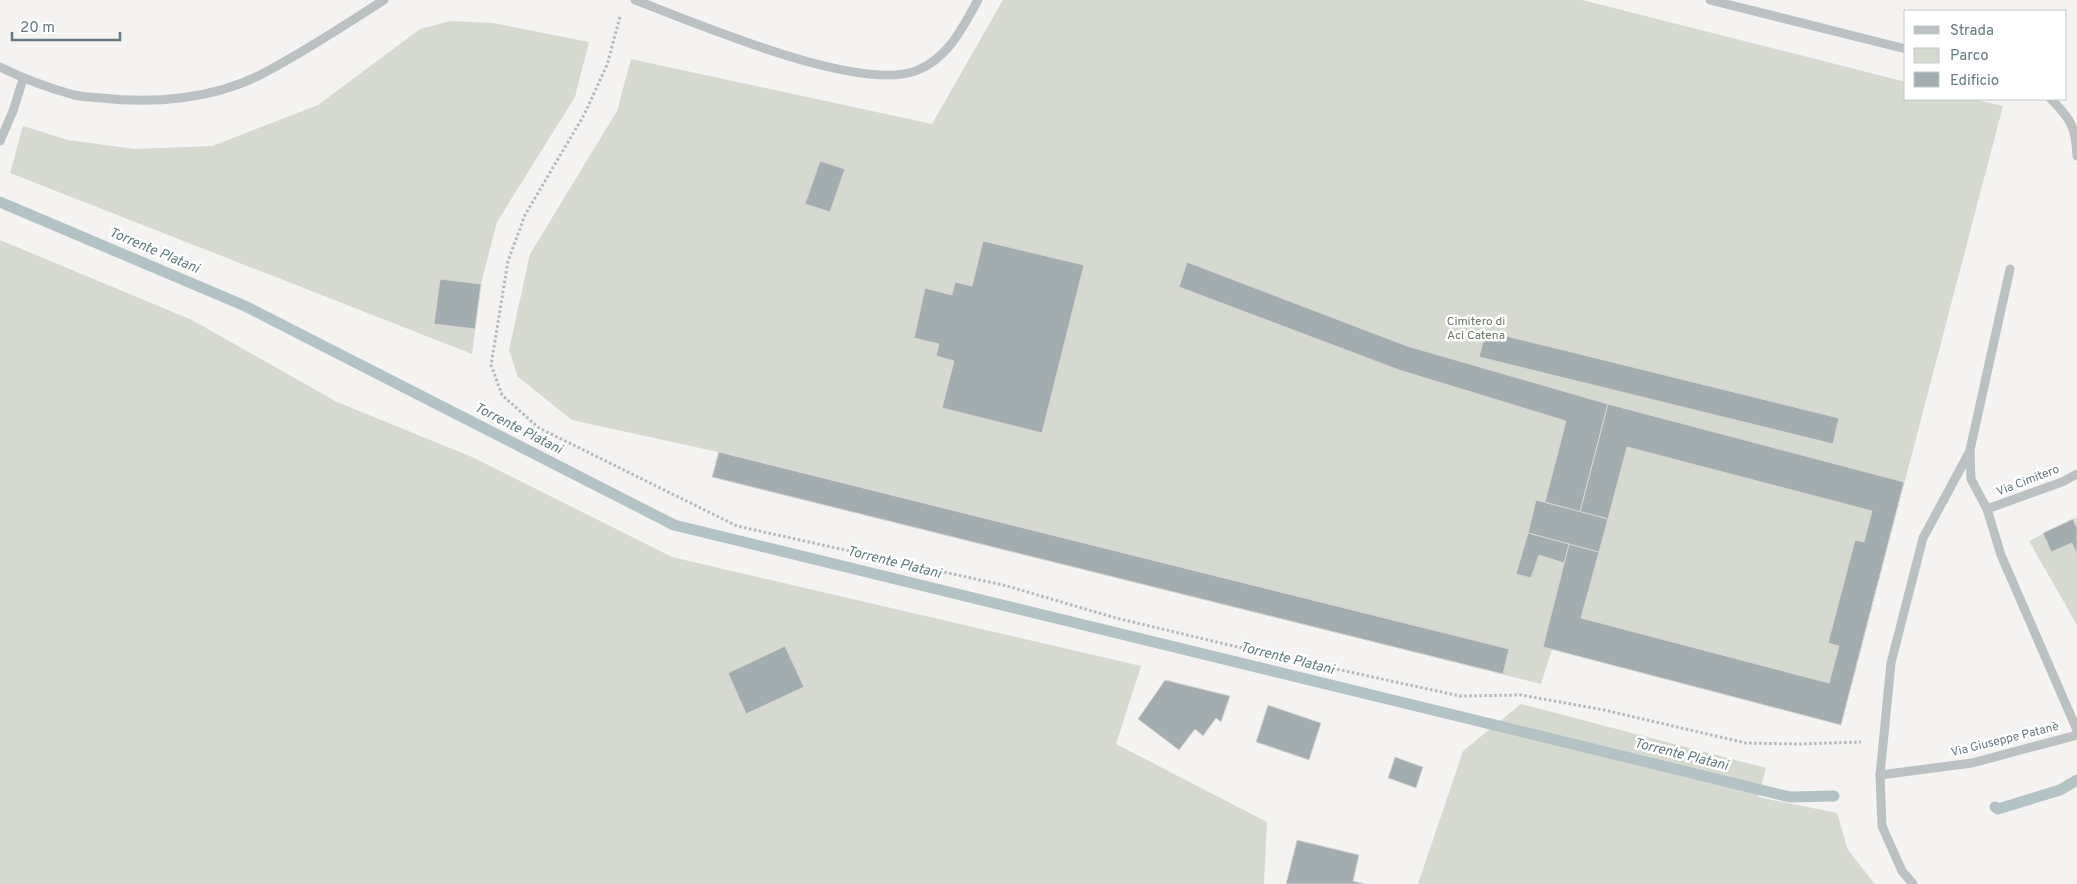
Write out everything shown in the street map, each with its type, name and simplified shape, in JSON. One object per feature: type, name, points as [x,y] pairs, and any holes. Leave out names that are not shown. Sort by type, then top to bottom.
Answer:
[{"type":"street","points":[[0,67],[23,79],[76,96],[123,101],[164,100],[220,90],[259,75],[307,48],[384,0]]},
{"type":"street","points":[[635,0],[778,53],[849,72],[889,75],[917,71],[944,54],[964,26],[978,0]]},
{"type":"street","points":[[1710,0],[1904,48]]},
{"type":"street","points":[[0,141],[13,111],[23,79]]},
{"type":"street","points":[[2052,100],[2066,114],[2076,135],[2077,156]]},
{"type":"street","points":[[2010,269],[1970,450],[1971,479],[1987,509],[2001,555],[2077,730]]},
{"type":"street","points":[[1913,884],[1902,871],[1882,826],[1880,775],[1891,664],[1924,538],[1970,450]]},
{"type":"street","name":"Via Cimitero","points":[[1987,509],[2062,482],[2077,474]]},
{"type":"street","name":"Via Giuseppe Patanè","points":[[1880,775],[1972,763],[2077,735]]},
{"type":"path","points":[[622,9],[607,65],[584,115],[525,215],[508,261],[491,365],[502,395],[539,428],[737,526],[1007,586],[1116,618],[1267,654],[1460,696],[1521,695],[1595,708],[1746,742],[1799,744],[1883,741]]},
{"type":"green space","name":"Cimitero di Aci Catena","points":[[1003,0],[1582,0],[1904,81],[1904,100],[1977,100],[2003,106],[1841,725],[1552,649],[1541,684],[712,477],[718,452],[572,420],[518,377],[509,350],[530,254],[617,111],[631,59],[932,124]]},
{"type":"green space","points":[[451,21],[493,23],[589,42],[575,97],[497,222],[481,284],[472,354],[10,173],[23,126],[68,140],[135,149],[212,146],[318,105],[420,29]]},
{"type":"green space","points":[[0,240],[192,320],[337,402],[472,457],[672,557],[1141,666],[1116,744],[1267,822],[1264,884],[0,884]]},
{"type":"green space","points":[[2077,517],[2077,625],[2029,541]]},
{"type":"green space","points":[[1521,704],[1766,768],[1758,797],[1837,813],[1848,850],[1875,884],[1418,884],[1463,751]]},
{"type":"building","points":[[820,161],[845,169],[830,212],[805,204]]},
{"type":"building","points":[[983,241],[1084,265],[1042,433],[942,408],[954,361],[936,356],[939,344],[914,338],[925,288],[952,295],[955,282],[972,286]]},
{"type":"building","points":[[1187,262],[1407,346],[1608,404],[1580,512],[1545,502],[1566,421],[1399,370],[1179,287]]},
{"type":"building","points":[[440,279],[481,284],[475,329],[434,324]]},
{"type":"building","points":[[1486,331],[1839,418],[1833,444],[1479,357]]},
{"type":"building","points":[[1608,404],[1904,482],[1841,725],[1543,647],[1569,544],[1599,552],[1581,618],[1829,683],[1839,646],[1828,643],[1855,540],[1864,542],[1872,511],[1627,447],[1608,519],[1580,512]]},
{"type":"building","points":[[719,452],[1509,649],[1503,674],[712,477]]},
{"type":"building","points":[[1536,500],[1608,519],[1599,552],[1528,533]]},
{"type":"building","points":[[2073,519],[2077,528],[2077,555],[2072,543],[2051,552],[2043,533]]},
{"type":"building","points":[[1528,533],[1569,544],[1564,563],[1539,555],[1531,578],[1516,574]]},
{"type":"building","points":[[785,646],[804,687],[746,714],[728,673]]},
{"type":"building","points":[[1165,680],[1230,696],[1221,722],[1216,718],[1203,736],[1195,729],[1179,750],[1138,719]]},
{"type":"building","points":[[1268,705],[1321,723],[1309,760],[1256,742]]},
{"type":"building","points":[[1395,757],[1423,767],[1416,788],[1388,778]]},
{"type":"building","points":[[1297,840],[1359,855],[1353,881],[1365,884],[1286,884]]},
{"type":"waterway","name":"Torrente Platani","points":[[0,202],[245,306],[674,525],[1790,797],[1834,796]]},
{"type":"waterway","name":"Torrente Platani","points":[[1995,807],[1998,809],[2060,790],[2077,780]]}]
